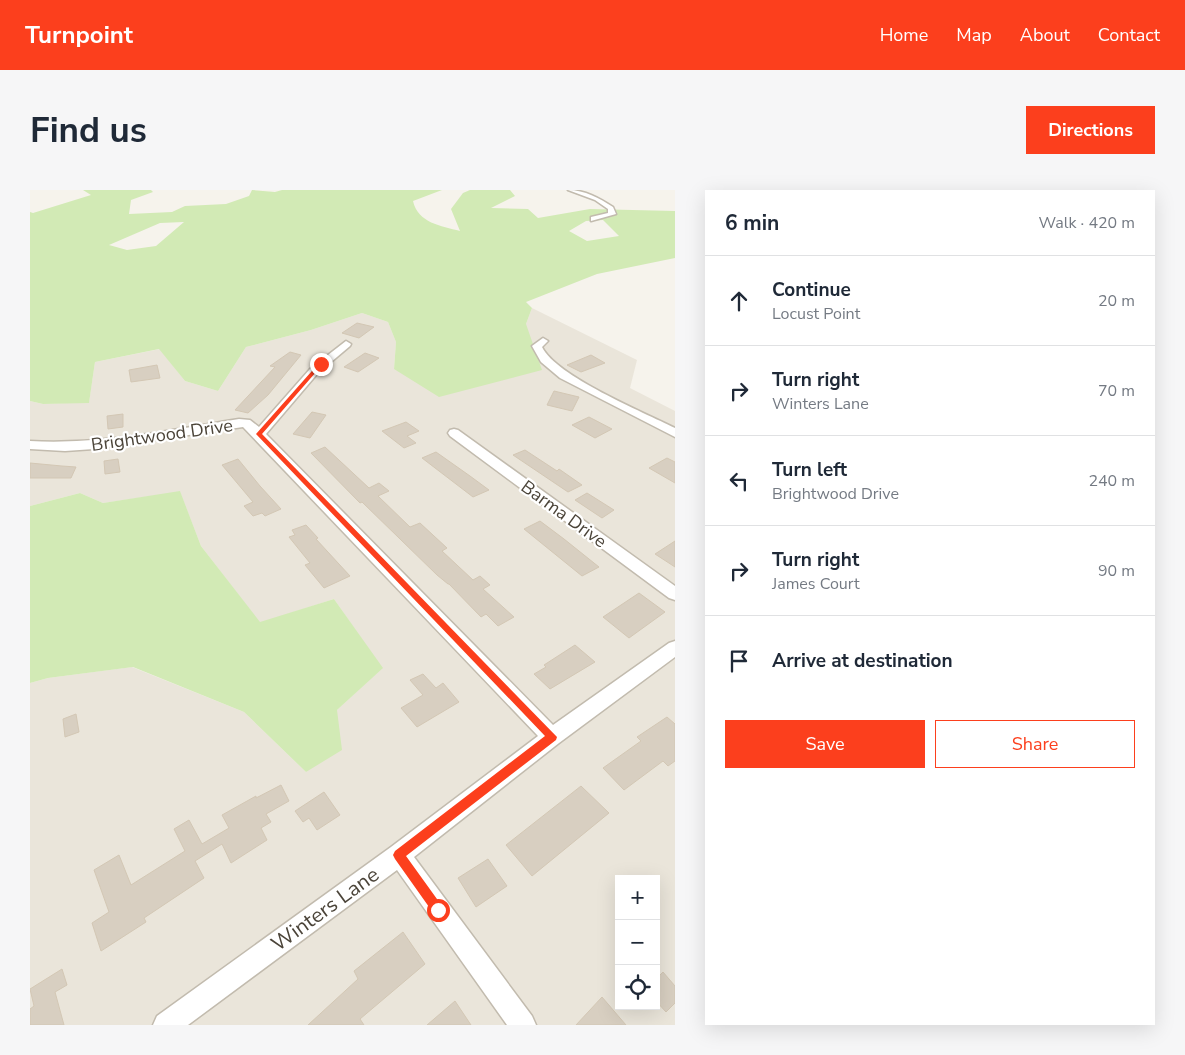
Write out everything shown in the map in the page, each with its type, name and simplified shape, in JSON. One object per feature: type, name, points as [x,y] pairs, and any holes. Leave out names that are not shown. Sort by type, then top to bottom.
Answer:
[{"type":"street","points":[[571,190],[597,199],[611,208],[612,214],[594,219]]},
{"type":"street","points":[[543,340],[537,346],[541,356],[564,376],[675,433]]},
{"type":"street","points":[[259,434],[314,370],[346,344]]},
{"type":"street","points":[[608,409],[675,444]]},
{"type":"street","name":"Brightwood Drive","points":[[30,445],[65,447],[94,445],[246,423],[259,434],[552,737]]},
{"type":"street","name":"Barma Drive","points":[[454,433],[675,594]]},
{"type":"street","name":"Winters Lane","points":[[166,1025],[399,855],[552,737],[675,648]]},
{"type":"street","points":[[399,855],[522,1025]]},
{"type":"shaded area","points":[[532,308],[637,360],[630,388],[675,411],[675,1025],[30,1025],[30,683],[48,678],[132,667],[244,712],[306,772],[337,710],[382,668],[334,599],[260,623],[201,546],[180,492],[103,503],[80,493],[30,506],[30,401],[43,404],[89,402],[95,362],[160,349],[185,381],[218,391],[246,347],[311,330],[362,313],[388,322],[396,342],[394,369],[526,324]]},
{"type":"green space","points":[[83,190],[151,190],[153,192],[131,200],[129,214],[172,212],[185,206],[226,204],[249,196],[252,190],[275,192],[282,190],[442,190],[413,201],[416,208],[425,219],[460,231],[451,209],[463,193],[470,190],[510,190],[515,196],[491,208],[528,209],[538,218],[590,209],[675,211],[675,258],[597,274],[526,302],[532,308],[526,324],[542,370],[439,397],[394,369],[396,342],[388,322],[362,313],[311,330],[246,347],[218,391],[185,381],[159,349],[95,362],[89,403],[43,404],[30,401],[30,212],[33,213],[91,195]],"holes":[[[603,220],[619,236],[587,241],[569,231],[586,221]],[[184,222],[156,246],[127,250],[109,245],[160,223]]]},
{"type":"green space","points":[[180,491],[201,546],[260,622],[334,599],[383,668],[337,710],[342,750],[306,772],[244,712],[133,667],[48,678],[30,683],[30,506],[80,493],[103,503]]},
{"type":"building","points":[[357,323],[374,327],[359,338],[342,333]]},
{"type":"building","points":[[290,352],[301,355],[268,395],[248,413],[235,410],[275,367],[270,366]]},
{"type":"building","points":[[365,353],[379,358],[358,372],[344,367]]},
{"type":"building","points":[[591,355],[605,363],[581,372],[567,365]]},
{"type":"building","points":[[157,365],[160,378],[131,382],[129,370]]},
{"type":"building","points":[[554,391],[579,397],[572,411],[547,405]]},
{"type":"building","points":[[312,412],[326,415],[310,438],[293,434]]},
{"type":"building","points":[[123,414],[123,427],[108,429],[107,416]]},
{"type":"building","points":[[589,417],[612,429],[595,438],[572,425]]},
{"type":"building","points":[[406,422],[419,431],[407,436],[416,443],[404,448],[382,431]]},
{"type":"building","points":[[325,447],[369,488],[379,483],[389,491],[378,496],[410,527],[420,523],[447,548],[442,551],[473,580],[480,576],[490,585],[483,589],[514,617],[498,626],[486,614],[481,617],[362,502],[360,503],[311,453]]},
{"type":"building","points":[[525,450],[557,471],[559,469],[582,485],[568,492],[513,455]]},
{"type":"building","points":[[436,452],[489,490],[473,497],[422,458]]},
{"type":"building","points":[[667,458],[675,462],[675,483],[649,468]]},
{"type":"building","points":[[118,459],[120,472],[105,474],[104,461]]},
{"type":"building","points":[[238,459],[281,509],[265,516],[262,513],[253,516],[244,506],[253,502],[222,465]]},
{"type":"building","points":[[30,463],[76,467],[71,478],[30,478]]},
{"type":"building","points":[[587,493],[614,510],[602,518],[575,500]]},
{"type":"building","points":[[540,521],[599,567],[582,576],[524,529]]},
{"type":"building","points":[[306,525],[318,538],[316,539],[350,576],[324,588],[305,565],[310,563],[289,537],[295,535],[292,530]]},
{"type":"building","points":[[675,541],[675,567],[655,554]]},
{"type":"building","points":[[639,593],[665,612],[629,638],[603,617]]},
{"type":"building","points":[[575,645],[595,662],[550,689],[534,674],[546,667],[544,665]]},
{"type":"building","points":[[423,674],[436,688],[443,683],[459,702],[417,727],[401,708],[423,695],[410,680]]},
{"type":"building","points":[[76,714],[79,732],[65,737],[63,719]]},
{"type":"building","points":[[667,717],[675,724],[675,761],[668,766],[663,761],[624,790],[603,768],[641,741],[637,737]]},
{"type":"building","points":[[281,785],[289,801],[266,814],[271,822],[261,828],[267,840],[231,863],[222,844],[195,861],[204,878],[144,918],[146,922],[101,951],[92,923],[109,912],[94,870],[119,855],[131,885],[185,851],[174,829],[189,820],[202,844],[229,828],[222,815],[256,796],[256,798]]},
{"type":"building","points":[[581,786],[609,813],[532,876],[506,845]]},
{"type":"building","points":[[324,792],[340,815],[317,830],[309,818],[303,822],[295,811]]},
{"type":"building","points":[[488,859],[507,886],[476,907],[458,878]]},
{"type":"building","points":[[403,932],[425,964],[360,1019],[364,1025],[308,1025],[358,979],[354,971]]},
{"type":"building","points":[[62,969],[67,985],[55,992],[64,1025],[30,1025],[30,1009],[34,1006],[30,989]]},
{"type":"building","points":[[663,972],[675,986],[675,1003],[666,1012],[660,1005],[660,975]]},
{"type":"building","points":[[602,997],[626,1025],[576,1025]]},
{"type":"building","points":[[455,1001],[471,1025],[427,1025]]},
{"type":"route","points":[[321,364],[259,434],[552,737],[399,855],[438,910]]}]
